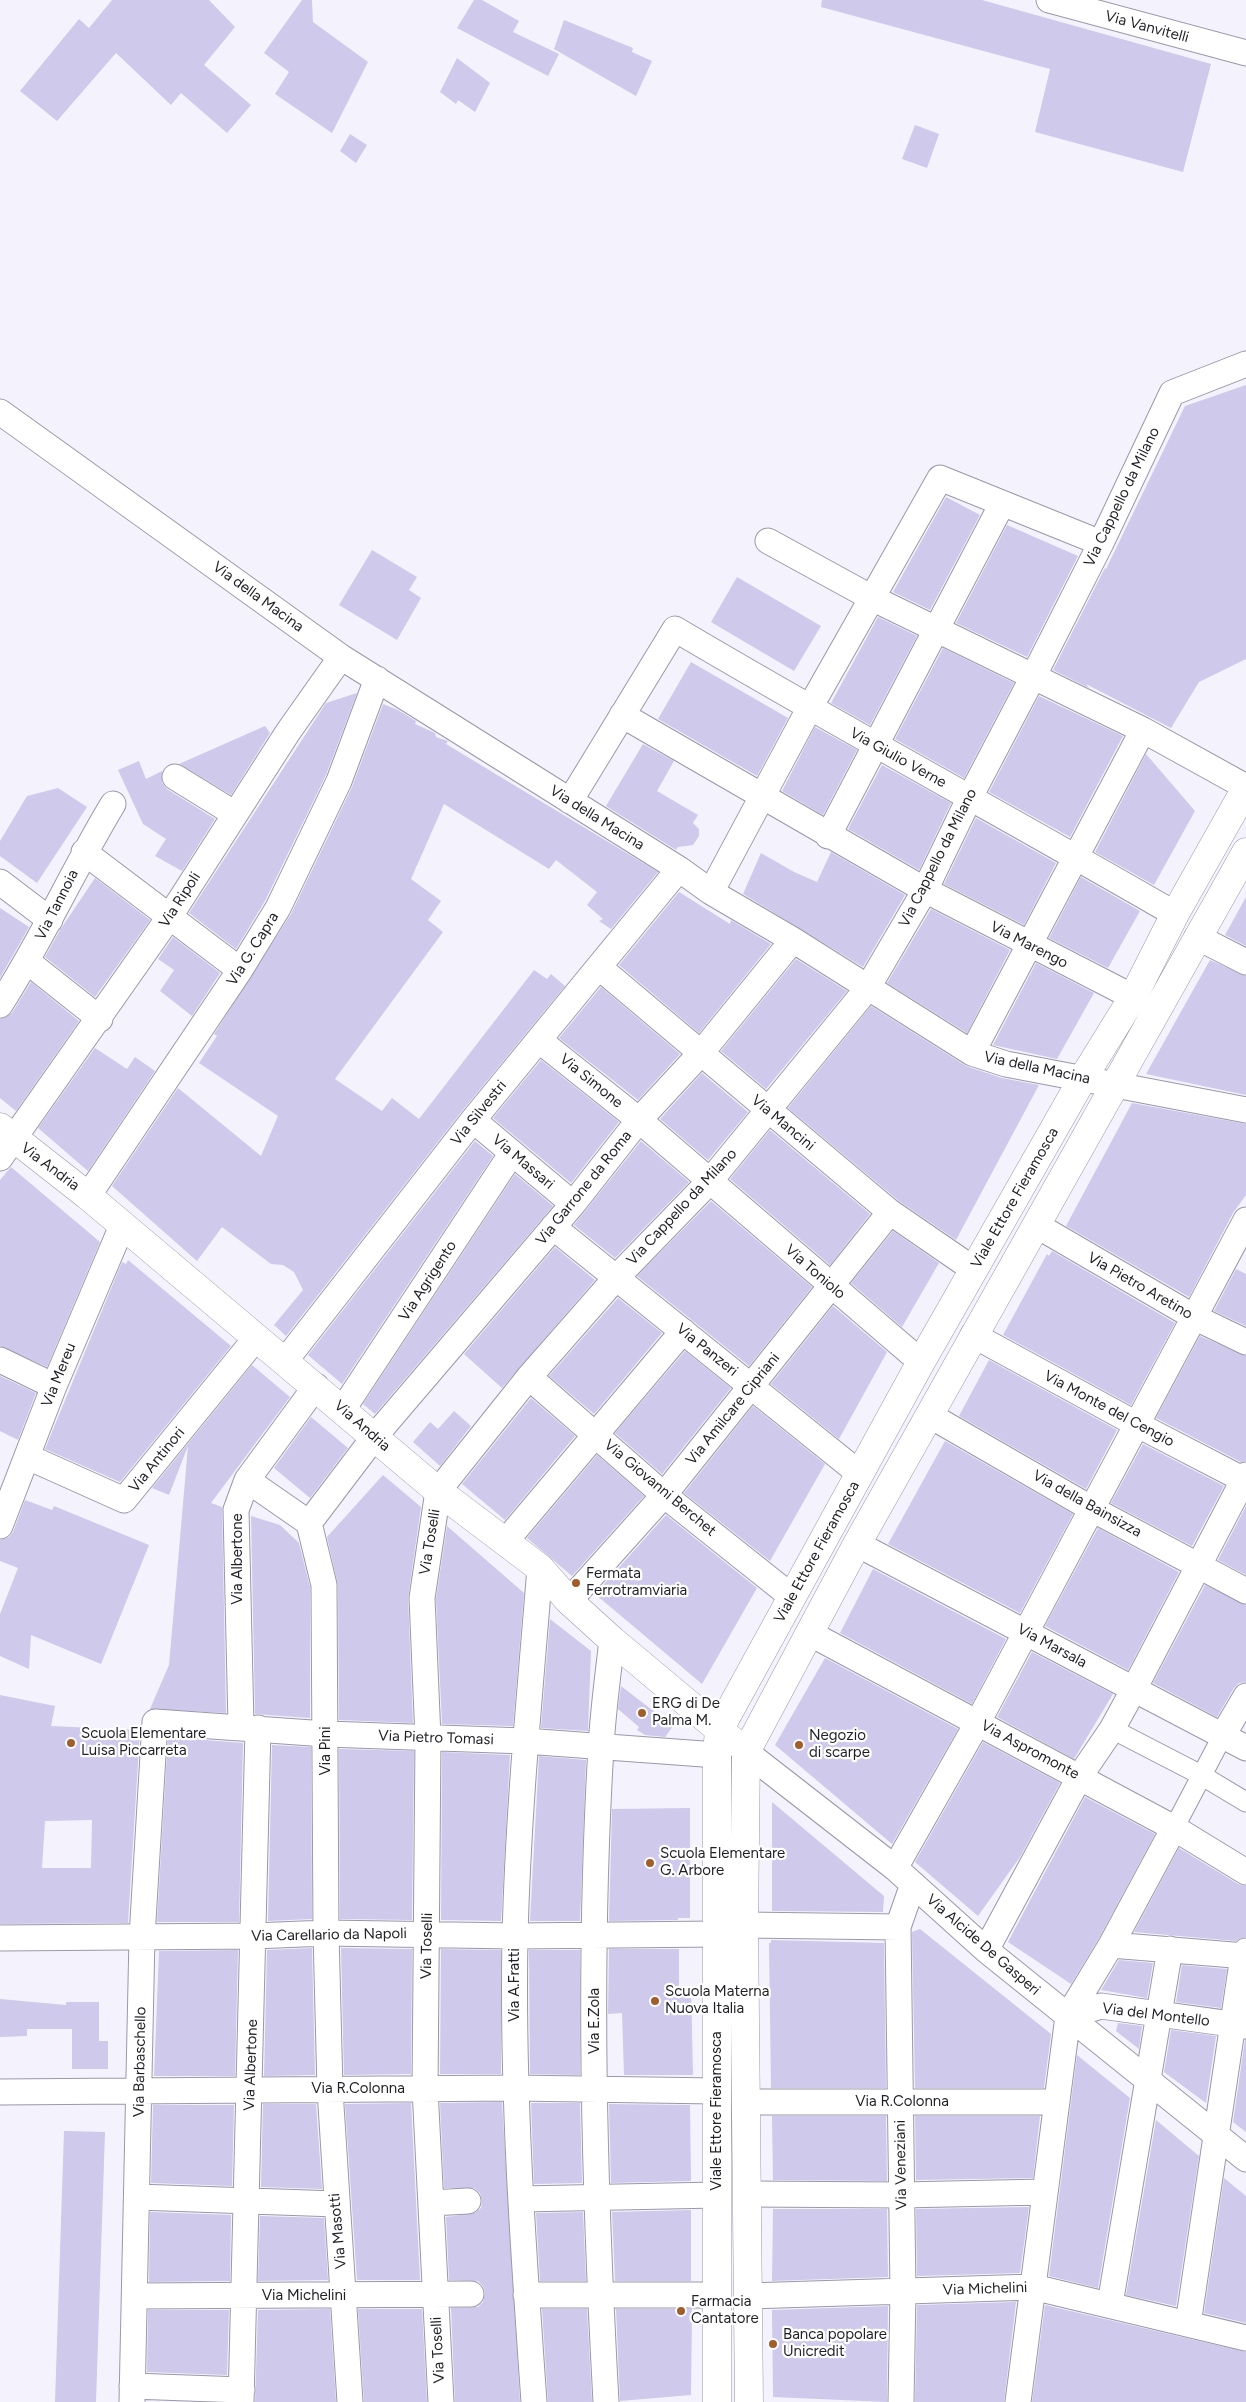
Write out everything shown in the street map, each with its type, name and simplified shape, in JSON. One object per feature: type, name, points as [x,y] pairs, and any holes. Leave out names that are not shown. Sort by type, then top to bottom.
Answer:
[{"type":"main road","name":"Viale Ettore Fieramosca","points":[[718,2402],[716,2091],[718,1743],[792,1597],[921,1362],[1083,1078],[1133,997],[1175,914],[1246,788]]},
{"type":"main road","name":"Viale Ettore Fieramosca","points":[[749,2402],[744,1925],[746,1752],[811,1634],[857,1544],[973,1335],[1116,1086],[1246,852]]},
{"type":"main road","name":"Via Andria","points":[[5,1142],[88,1196],[256,1338],[316,1386],[438,1491],[540,1568],[569,1600],[718,1743]]},
{"type":"main road","name":"Via Alcide De Gasperi","points":[[718,1743],[746,1752]]},
{"type":"street","name":"Via Vanvitelli","points":[[1049,0],[1246,53]]},
{"type":"street","name":"Via Cappello da Milano","points":[[438,1491],[529,1377],[615,1278],[710,1181],[867,989],[925,890],[970,797],[1101,543],[1172,394],[1246,364]]},
{"type":"street","name":"Via della Macina","points":[[0,412],[340,657],[711,892],[793,940],[867,989],[972,1054],[1006,1064],[1246,1110]]},
{"type":"street","points":[[711,892],[809,709],[940,478],[1101,543]]},
{"type":"street","points":[[828,836],[1002,504]]},
{"type":"street","points":[[768,541],[872,598],[1143,730],[1246,788]]},
{"type":"street","name":"Via Giulio Verne","points":[[622,715],[675,629],[809,709],[1076,856],[1175,914]]},
{"type":"street","name":"Via Ripoli","points":[[5,1142],[100,1019],[170,916],[288,732],[340,657]]},
{"type":"street","name":"Via G. Capra","points":[[88,1196],[240,970],[278,908],[339,781],[377,679]]},
{"type":"street","points":[[570,801],[622,715]]},
{"type":"street","name":"Via Marengo","points":[[622,715],[828,836],[925,890],[1133,997]]},
{"type":"street","points":[[972,1054],[1143,730]]},
{"type":"street","points":[[176,777],[235,814]]},
{"type":"street","name":"Via Tannoia","points":[[0,1005],[28,962],[84,852],[113,804]]},
{"type":"street","points":[[84,852],[240,970]]},
{"type":"street","name":"Via Silvestri","points":[[285,1361],[473,1120],[679,870]]},
{"type":"street","points":[[0,882],[50,920]]},
{"type":"street","points":[[1198,937],[1246,962]]},
{"type":"street","name":"Via Garrone da Roma","points":[[375,1436],[573,1204],[638,1120],[701,1053],[793,940]]},
{"type":"street","points":[[28,962],[100,1019]]},
{"type":"street","name":"Via Mancini","points":[[600,968],[890,1212],[973,1269]]},
{"type":"street","name":"Via Simone","points":[[540,1040],[710,1181]]},
{"type":"street","name":"Via Massari","points":[[473,1120],[573,1204]]},
{"type":"street","name":"Via Agrigento","points":[[343,1409],[512,1153]]},
{"type":"street","name":"Via Toniolo","points":[[710,1181],[921,1362]]},
{"type":"street","name":"Via Amilcare Cipriani","points":[[569,1600],[664,1495],[890,1212]]},
{"type":"street","points":[[895,1868],[978,1722],[1246,1220]]},
{"type":"street","name":"Via Pietro Aretino","points":[[1036,1225],[1194,1317],[1246,1342]]},
{"type":"street","name":"Via Mereu","points":[[0,1526],[54,1386],[122,1226]]},
{"type":"street","name":"Via Panzeri","points":[[553,1227],[860,1474]]},
{"type":"street","points":[[505,1542],[683,1331]]},
{"type":"street","name":"Via Monte del Cengio","points":[[973,1335],[1138,1425],[1245,1478]]},
{"type":"street","name":"Via Antinori","points":[[28,1457],[124,1500],[256,1338]]},
{"type":"street","points":[[0,1360],[54,1386]]},
{"type":"street","name":"Via Giovanni Berchet","points":[[529,1377],[664,1495],[792,1597]]},
{"type":"street","name":"Via Albertone","points":[[241,2396],[254,1936],[250,1727],[236,1510],[247,1480],[316,1386]]},
{"type":"street","name":"Via della Bainsizza","points":[[929,1415],[1092,1508],[1246,1591]]},
{"type":"street","points":[[247,1480],[309,1523],[375,1436]]},
{"type":"street","points":[[986,1950],[1080,1776],[1112,1729],[1134,1689],[1245,1478]]},
{"type":"street","name":"Via Toselli","points":[[438,1491],[422,1598],[428,1738],[428,1934],[425,2089],[441,2402]]},
{"type":"street","name":"Via Pini","points":[[309,1523],[324,1585],[326,1933],[330,2090]]},
{"type":"street","name":"Via Marsala","points":[[857,1544],[1246,1748]]},
{"type":"street","name":"Via A.Fratti","points":[[534,2402],[526,2295],[515,2088],[515,1936],[526,1741],[540,1568]]},
{"type":"street","name":"Via Aspromonte","points":[[811,1634],[1080,1776],[1174,1828],[1246,1872]]},
{"type":"street","name":"Via E.Zola","points":[[606,2402],[597,2198],[595,1934],[601,1746],[612,1640]]},
{"type":"street","points":[[1018,2402],[1068,2016],[1111,1945],[1201,1775],[1246,1696]]},
{"type":"street","name":"Via Pietro Tomasi","points":[[155,1722],[250,1727],[326,1734],[526,1741],[601,1746],[718,1743]]},
{"type":"street","name":"Via Barbaschello","points":[[132,2394],[136,2296],[142,1937],[155,1722]]},
{"type":"street","points":[[1112,1729],[1201,1775],[1246,1802]]},
{"type":"street","name":"Via Alcide De Gasperi","points":[[746,1752],[895,1868],[986,1950],[1246,2159]]},
{"type":"street","name":"Via Veneziani","points":[[901,2402],[903,2292],[898,1927],[913,1884]]},
{"type":"street","points":[[744,1925],[898,1927]]},
{"type":"street","name":"Via Carellario da Napoli","points":[[0,1938],[254,1936],[326,1933],[515,1936],[718,1934]]},
{"type":"street","points":[[1111,1945],[1245,1955],[1240,2025],[1216,2135],[1188,2324]]},
{"type":"street","points":[[1110,2304],[1170,1949]]},
{"type":"street","name":"Via del Montello","points":[[1068,2016],[1101,2006],[1240,2025]]},
{"type":"street","name":"Via R.Colonna","points":[[0,2092],[515,2088],[716,2091]]},
{"type":"street","name":"Via Masotti","points":[[330,2090],[350,2402]]},
{"type":"street","name":"Via R.Colonna","points":[[747,2102],[1057,2102]]},
{"type":"street","points":[[746,2194],[902,2195],[1044,2192]]},
{"type":"street","points":[[521,2199],[716,2195]]},
{"type":"street","points":[[137,2197],[336,2204]]},
{"type":"street","points":[[431,2203],[468,2201]]},
{"type":"street","name":"Via Michelini","points":[[748,2296],[1033,2287],[1246,2338]]},
{"type":"street","name":"Via Michelini","points":[[136,2296],[472,2294]]},
{"type":"street","points":[[526,2295],[717,2295]]},
{"type":"street","points":[[132,2394],[241,2396]]},
{"type":"building","points":[[112,0],[209,0],[235,27],[204,65],[251,105],[227,133],[181,93],[171,105],[116,53],[57,121],[20,91],[79,19],[89,28]]},
{"type":"building","points":[[302,0],[312,0],[313,22],[368,62],[332,133],[275,94],[289,72],[264,53]]},
{"type":"building","points":[[474,0],[482,0],[519,21],[513,32],[559,54],[548,76],[457,28]]},
{"type":"building","points":[[822,0],[982,0],[1211,64],[1183,172],[1035,132],[1050,69],[821,7]]},
{"type":"building","points":[[564,20],[633,48],[632,52],[652,61],[636,96],[554,49]]},
{"type":"building","points":[[457,58],[490,83],[475,112],[458,100],[456,104],[440,92]]},
{"type":"building","points":[[915,125],[939,134],[927,168],[902,159]]},
{"type":"building","points":[[350,134],[367,145],[356,163],[340,151]]},
{"type":"building","points":[[1246,385],[1246,659],[1199,682],[1171,728],[1086,684],[1089,688],[1053,670],[1106,569],[1185,406]]},
{"type":"building","points":[[946,497],[980,515],[930,610],[893,592]]},
{"type":"building","points":[[1007,525],[1078,556],[1027,657],[956,623]]},
{"type":"building","points":[[372,550],[417,577],[409,590],[421,598],[397,640],[339,605]]},
{"type":"building","points":[[737,577],[821,626],[794,671],[711,622]]},
{"type":"building","points":[[878,617],[917,636],[870,725],[831,703]]},
{"type":"building","points":[[943,648],[1014,683],[964,778],[895,739]]},
{"type":"building","points":[[691,662],[788,718],[757,776],[658,719]]},
{"type":"building","points":[[357,693],[326,775],[265,901],[236,949],[189,913],[326,703]]},
{"type":"building","points":[[1039,696],[1123,736],[1070,837],[989,792]]},
{"type":"building","points":[[383,704],[398,710],[416,721],[415,724],[435,733],[436,737],[448,741],[446,744],[658,872],[611,929],[599,921],[603,919],[587,905],[597,892],[556,860],[549,869],[444,804],[411,879],[441,901],[428,920],[443,932],[335,1079],[382,1111],[392,1098],[419,1119],[534,970],[547,979],[551,974],[565,986],[462,1111],[286,1336],[274,1325],[303,1290],[294,1272],[283,1265],[271,1264],[222,1227],[197,1261],[112,1186],[178,1088],[261,1156],[278,1116],[199,1063],[217,1036],[214,1034],[291,914],[352,787]]},
{"type":"building","points":[[265,726],[270,733],[231,795],[179,764]]},
{"type":"building","points":[[815,727],[857,750],[823,815],[782,791]]},
{"type":"building","points":[[643,744],[674,761],[657,791],[698,815],[693,823],[699,829],[699,836],[693,845],[678,847],[676,850],[606,806]]},
{"type":"building","points":[[1146,754],[1195,811],[1154,885],[1095,852]]},
{"type":"building","points":[[139,761],[146,779],[162,771],[162,783],[167,789],[215,819],[182,871],[155,856],[166,839],[143,824],[118,770]]},
{"type":"building","points":[[882,765],[951,803],[919,870],[848,829]]},
{"type":"building","points":[[58,788],[87,807],[37,883],[0,856],[0,841],[27,796]]},
{"type":"building","points":[[976,818],[1056,863],[1024,925],[944,884]]},
{"type":"building","points":[[831,852],[905,895],[863,967],[743,894],[761,853],[794,872],[817,882]]},
{"type":"building","points":[[1081,877],[1140,911],[1108,968],[1049,938]]},
{"type":"building","points":[[95,878],[150,920],[95,997],[45,957],[60,930]]},
{"type":"building","points":[[679,892],[730,924],[731,920],[771,944],[699,1033],[619,965]]},
{"type":"building","points":[[1246,897],[1246,946],[1225,935]]},
{"type":"building","points":[[0,908],[29,927],[0,978]]},
{"type":"building","points":[[931,909],[1010,950],[967,1033],[887,983]]},
{"type":"building","points":[[173,937],[220,973],[192,1016],[160,991],[174,970],[158,959]]},
{"type":"building","points":[[796,959],[847,991],[766,1089],[721,1051]]},
{"type":"building","points":[[1210,960],[1246,976],[1246,1095],[1146,1074]]},
{"type":"building","points":[[1036,963],[1094,993],[1057,1059],[993,1045]]},
{"type":"building","points":[[31,982],[79,1021],[16,1111],[0,1098],[0,1019],[12,1013]]},
{"type":"building","points":[[601,987],[680,1054],[638,1100],[559,1038]]},
{"type":"building","points":[[871,1006],[966,1066],[1002,1078],[1039,1085],[956,1240],[899,1201],[788,1108]]},
{"type":"building","points":[[95,1048],[127,1069],[135,1057],[155,1071],[88,1171],[38,1128]]},
{"type":"building","points":[[541,1060],[619,1122],[571,1183],[493,1118]]},
{"type":"building","points":[[702,1073],[748,1112],[708,1160],[660,1119]]},
{"type":"building","points":[[1132,1103],[1246,1124],[1246,1195],[1233,1213],[1189,1297],[1066,1226]]},
{"type":"building","points":[[770,1130],[870,1214],[830,1265],[730,1179]]},
{"type":"building","points":[[475,1141],[493,1156],[342,1384],[308,1355]]},
{"type":"building","points":[[641,1141],[689,1182],[615,1258],[574,1225]]},
{"type":"building","points":[[11,1167],[100,1242],[47,1367],[0,1346],[0,1180]]},
{"type":"building","points":[[515,1174],[553,1206],[375,1414],[363,1404]]},
{"type":"building","points":[[711,1201],[812,1287],[749,1366],[637,1276]]},
{"type":"building","points":[[893,1231],[939,1263],[902,1327],[851,1283]]},
{"type":"building","points":[[555,1247],[595,1280],[502,1388],[464,1354]]},
{"type":"building","points":[[1052,1251],[1175,1323],[1131,1405],[1003,1335],[1047,1254],[1049,1256]]},
{"type":"building","points":[[128,1260],[231,1346],[120,1482],[45,1449],[122,1262],[126,1264]]},
{"type":"building","points":[[1236,1269],[1246,1274],[1246,1326],[1214,1311]]},
{"type":"building","points":[[618,1298],[662,1333],[594,1414],[549,1376]]},
{"type":"building","points":[[833,1306],[887,1352],[839,1439],[771,1384]]},
{"type":"building","points":[[1200,1336],[1246,1356],[1246,1461],[1241,1462],[1156,1418]]},
{"type":"building","points":[[685,1351],[731,1388],[662,1474],[615,1433]]},
{"type":"building","points":[[989,1360],[1117,1430],[1086,1489],[959,1416]]},
{"type":"building","points":[[252,1365],[290,1397],[211,1503],[222,1507],[226,1713],[150,1709],[169,1665],[188,1446],[169,1495],[152,1488]]},
{"type":"building","points":[[0,1376],[36,1393],[18,1440],[0,1431]]},
{"type":"building","points":[[531,1398],[575,1436],[505,1520],[462,1484]]},
{"type":"building","points":[[753,1406],[825,1464],[770,1561],[684,1493]]},
{"type":"building","points":[[454,1411],[471,1426],[440,1466],[413,1442],[430,1422],[438,1429]]},
{"type":"building","points":[[311,1417],[348,1448],[310,1498],[274,1468]]},
{"type":"building","points":[[945,1441],[1073,1514],[1020,1613],[888,1544]]},
{"type":"building","points":[[1143,1444],[1224,1486],[1192,1546],[1111,1503]]},
{"type":"building","points":[[597,1455],[644,1496],[572,1576],[527,1538]]},
{"type":"building","points":[[383,1475],[421,1507],[408,1598],[413,1723],[339,1720],[338,1585],[327,1537]]},
{"type":"building","points":[[25,1500],[52,1510],[54,1506],[149,1545],[101,1664],[31,1635],[29,1669],[0,1656],[0,1614],[18,1568],[0,1561],[0,1540],[9,1537],[13,1532]]},
{"type":"building","points":[[1246,1506],[1246,1575],[1218,1560]]},
{"type":"building","points":[[666,1515],[757,1588],[702,1684],[595,1594]]},
{"type":"building","points":[[251,1516],[280,1525],[299,1543],[310,1587],[310,1718],[255,1714]]},
{"type":"building","points":[[447,1526],[524,1593],[513,1726],[442,1724],[436,1599]]},
{"type":"building","points":[[1098,1528],[1179,1572],[1128,1670],[1045,1626]]},
{"type":"building","points":[[873,1569],[1006,1639],[972,1704],[840,1633]]},
{"type":"building","points":[[1205,1585],[1246,1605],[1246,1682],[1239,1683],[1234,1688],[1217,1717],[1153,1683]]},
{"type":"building","points":[[550,1619],[591,1651],[588,1731],[541,1728]]},
{"type":"building","points":[[1032,1652],[1113,1694],[1074,1759],[997,1717]]},
{"type":"building","points":[[825,1658],[958,1729],[892,1844],[775,1745]]},
{"type":"building","points":[[621,1686],[673,1726],[665,1737],[645,1735],[637,1730],[639,1727],[618,1709]]},
{"type":"building","points":[[0,1695],[55,1706],[51,1726],[140,1730],[128,1923],[0,1924]],"holes":[[[92,1820],[91,1868],[42,1868],[45,1821]]]},
{"type":"building","points":[[168,1737],[243,1743],[239,1922],[157,1922]]},
{"type":"building","points":[[983,1742],[1060,1783],[1020,1857],[978,1916],[915,1862]]},
{"type":"building","points":[[272,1745],[311,1747],[312,1919],[268,1921]]},
{"type":"building","points":[[339,1749],[414,1751],[412,1920],[340,1919]]},
{"type":"building","points":[[442,1752],[510,1755],[501,1921],[441,1920]]},
{"type":"building","points":[[539,1756],[586,1760],[580,1921],[530,1921]]},
{"type":"building","points":[[1085,1797],[1155,1834],[1099,1938],[1071,1984],[1008,1942]]},
{"type":"building","points":[[772,1802],[884,1896],[883,1912],[772,1911]]},
{"type":"building","name":"Scuola Elementare G. Arbore","points":[[690,1808],[690,1918],[678,1918],[678,1920],[609,1921],[612,1809]]},
{"type":"building","points":[[1179,1848],[1238,1884],[1246,1886],[1246,1937],[1236,1941],[1134,1932]]},
{"type":"building","points":[[920,1929],[1051,2034],[1044,2088],[915,2088],[912,1932]]},
{"type":"building","points":[[771,1940],[884,1943],[886,2088],[771,2088],[769,1943],[771,1943]]},
{"type":"building","points":[[312,1948],[315,2075],[264,2076],[267,1950]]},
{"type":"building","points":[[341,1948],[412,1949],[411,2074],[344,2075]]},
{"type":"building","points":[[441,1949],[501,1950],[501,2074],[440,2074]]},
{"type":"building","name":"Scuola Materna Nuova Italia","points":[[609,1949],[679,1949],[679,1988],[691,1988],[693,2075],[624,2075],[622,2013],[608,2014]]},
{"type":"building","points":[[238,1950],[235,2076],[154,2076],[159,1951]]},
{"type":"building","points":[[529,1950],[580,1950],[580,2075],[530,2074]]},
{"type":"building","points":[[1119,1960],[1153,1963],[1147,1998],[1101,1990]]},
{"type":"building","points":[[1182,1965],[1227,1969],[1221,2008],[1176,2002]]},
{"type":"building","points":[[0,1999],[66,2005],[66,2002],[99,2002],[99,2041],[108,2041],[108,2069],[72,2069],[72,2029],[27,2029],[27,2036],[0,2037]]},
{"type":"building","points":[[1118,2023],[1142,2026],[1139,2049],[1116,2031]]},
{"type":"building","points":[[1171,2030],[1216,2036],[1206,2103],[1164,2072]]},
{"type":"building","points":[[1246,2040],[1246,2132],[1233,2122]]},
{"type":"building","points":[[1077,2055],[1130,2098],[1098,2288],[1049,2276]]},
{"type":"building","points":[[502,2102],[520,2402],[455,2402],[451,2308],[478,2307],[483,2302],[485,2293],[483,2286],[478,2281],[449,2280],[446,2217],[475,2213],[481,2208],[482,2201],[480,2193],[474,2188],[444,2188],[440,2103]]},
{"type":"building","points":[[411,2103],[420,2280],[357,2280],[345,2104]]},
{"type":"building","points":[[531,2103],[580,2103],[582,2183],[534,2184]]},
{"type":"building","points":[[263,2104],[316,2104],[322,2189],[261,2187]]},
{"type":"building","points":[[609,2104],[690,2105],[691,2181],[611,2183]]},
{"type":"building","points":[[153,2105],[234,2105],[232,2186],[151,2183]]},
{"type":"building","points":[[772,2116],[886,2116],[887,2181],[773,2180]]},
{"type":"building","points":[[915,2116],[1040,2116],[1033,2178],[916,2180]]},
{"type":"building","points":[[1156,2120],[1199,2156],[1176,2306],[1126,2295]]},
{"type":"building","points":[[64,2131],[105,2132],[96,2402],[55,2402]]},
{"type":"building","points":[[1224,2178],[1246,2196],[1246,2323],[1204,2313]]},
{"type":"building","points":[[1029,2207],[1020,2273],[917,2276],[916,2209]]},
{"type":"building","points":[[773,2209],[887,2209],[888,2277],[772,2281]]},
{"type":"building","points":[[691,2210],[691,2281],[615,2281],[612,2212]]},
{"type":"building","points":[[150,2212],[231,2215],[230,2281],[149,2282]]},
{"type":"building","points":[[583,2212],[586,2281],[540,2281],[536,2213]]},
{"type":"building","points":[[260,2216],[324,2218],[328,2280],[258,2281]]},
{"type":"building","points":[[1016,2302],[1004,2402],[915,2402],[917,2305]]},
{"type":"building","points":[[1045,2305],[1246,2352],[1246,2402],[1032,2402]]},
{"type":"building","points":[[888,2306],[887,2402],[773,2397],[772,2310]]},
{"type":"building","points":[[330,2309],[336,2402],[255,2402],[258,2310]]},
{"type":"building","points":[[358,2309],[422,2309],[427,2402],[364,2402]]},
{"type":"building","points":[[542,2309],[587,2309],[592,2402],[548,2402]]},
{"type":"building","points":[[616,2309],[692,2309],[691,2395],[620,2401]]},
{"type":"building","points":[[148,2310],[229,2310],[227,2375],[147,2372]]},
{"type":"place","name":"Fermata Ferrotramviaria","points":[[576,1583]]},
{"type":"place","name":"ERG di De Palma M.","points":[[642,1713]]},
{"type":"place","name":"Scuola Elementare Luisa Piccarreta","points":[[71,1743]]},
{"type":"place","name":"Negozio di scarpe","points":[[799,1745]]},
{"type":"place","name":"Scuola Elementare G. Arbore","points":[[650,1863]]},
{"type":"place","name":"Scuola Materna Nuova Italia","points":[[655,2001]]},
{"type":"place","name":"Farmacia Cantatore","points":[[681,2311]]},
{"type":"place","name":"Banca popolare Unicredit","points":[[773,2344]]}]
